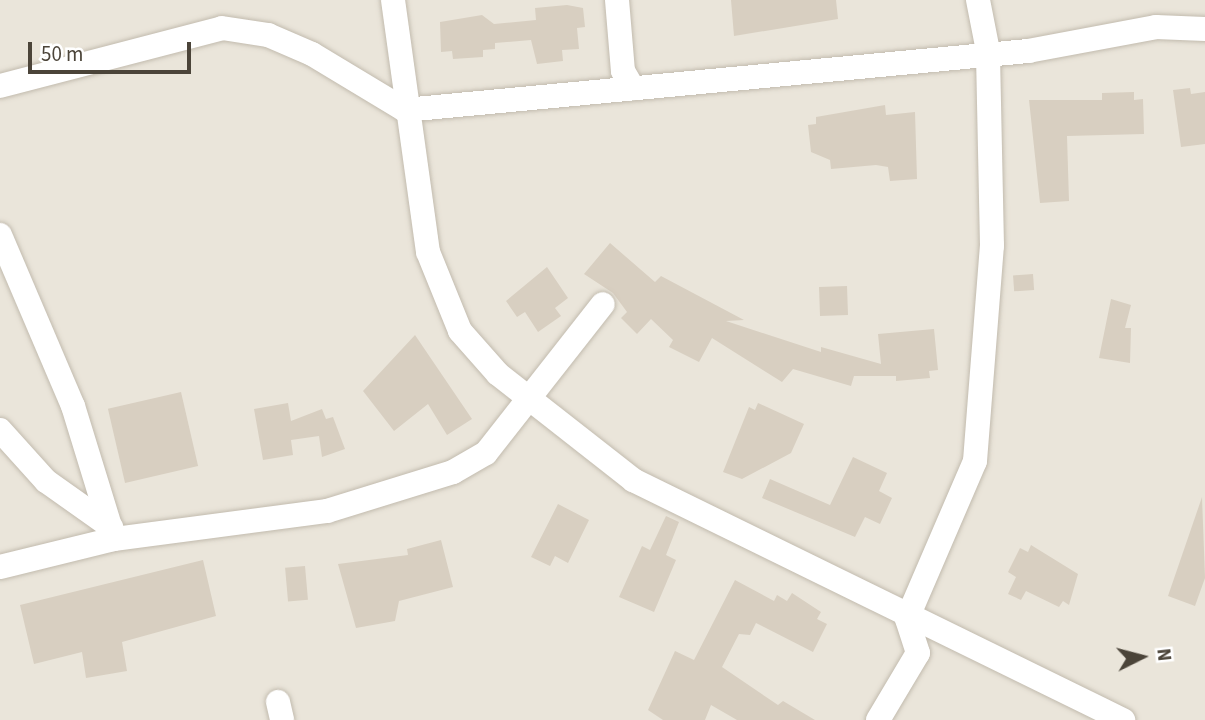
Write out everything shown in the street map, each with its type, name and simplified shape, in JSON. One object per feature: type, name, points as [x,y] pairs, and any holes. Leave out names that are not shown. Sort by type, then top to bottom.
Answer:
[{"type":"street","points":[[393,0],[405,110],[440,292],[460,331],[527,401],[633,480],[907,620],[1109,717]]},
{"type":"street","points":[[617,0],[623,71],[633,88]]},
{"type":"street","points":[[878,720],[918,653],[907,620],[975,461],[991,312],[988,51],[978,0]]},
{"type":"street","points":[[0,86],[222,28],[268,35],[312,54],[405,110],[829,73],[988,51],[1028,51],[1156,27],[1205,29]]},
{"type":"street","points":[[0,235],[73,406],[112,533]]},
{"type":"street","points":[[0,568],[112,533],[308,515],[453,472],[486,453],[603,304]]},
{"type":"street","points":[[0,430],[46,481],[112,533]]},
{"type":"shaded area","points":[[0,0],[1205,0],[1205,720],[0,720]]},
{"type":"building","points":[[731,0],[836,0],[838,19],[734,36]]},
{"type":"building","points":[[567,5],[583,8],[585,27],[577,28],[579,49],[562,50],[563,61],[537,64],[531,40],[495,43],[495,49],[483,50],[483,57],[453,59],[452,51],[441,52],[440,22],[482,15],[494,24],[536,20],[535,8]]},
{"type":"building","points":[[1190,88],[1191,94],[1205,92],[1205,144],[1181,147],[1173,90]]},
{"type":"building","points":[[1134,92],[1134,100],[1143,99],[1144,134],[1067,136],[1069,201],[1040,203],[1029,100],[1102,100],[1102,93]]},
{"type":"building","points":[[885,105],[886,115],[915,112],[917,179],[890,181],[888,167],[876,165],[831,169],[830,160],[811,152],[808,125],[816,124],[816,117]]},
{"type":"building","points":[[610,243],[655,282],[661,276],[744,320],[726,321],[821,352],[821,347],[881,364],[878,334],[934,329],[938,370],[929,371],[930,378],[896,381],[896,376],[854,376],[851,386],[793,369],[782,382],[712,338],[699,362],[669,347],[673,340],[651,319],[637,334],[621,318],[627,312],[613,293],[584,274]]},
{"type":"building","points":[[547,267],[568,298],[555,308],[561,316],[538,332],[525,312],[517,317],[506,301]]},
{"type":"building","points":[[1033,274],[1034,290],[1014,291],[1013,275]]},
{"type":"building","points":[[847,286],[848,315],[820,316],[819,287]]},
{"type":"building","points":[[1111,299],[1131,305],[1125,328],[1131,328],[1130,363],[1099,358]]},
{"type":"building","points":[[415,335],[472,419],[447,435],[428,404],[394,431],[363,391]]},
{"type":"building","points":[[181,392],[198,466],[125,483],[108,409]]},
{"type":"building","points":[[288,403],[291,421],[322,409],[326,419],[333,417],[345,449],[322,457],[319,436],[291,440],[293,455],[263,460],[254,409]]},
{"type":"building","points":[[758,403],[804,424],[791,453],[742,479],[723,472],[749,407],[755,410]]},
{"type":"building","points":[[853,457],[887,473],[879,491],[892,498],[880,524],[865,517],[855,537],[762,498],[770,479],[830,505]]},
{"type":"building","points":[[1202,497],[1205,578],[1195,606],[1168,596]]},
{"type":"building","points":[[558,504],[589,520],[568,563],[555,556],[550,566],[531,557]]},
{"type":"building","points":[[666,516],[679,522],[666,555],[676,560],[654,612],[619,597],[642,546],[650,550]]},
{"type":"building","points":[[441,540],[453,587],[399,601],[395,621],[356,628],[338,564],[408,555],[407,549]]},
{"type":"building","points":[[1031,545],[1078,574],[1069,605],[1063,601],[1059,607],[1026,591],[1021,600],[1008,594],[1016,577],[1008,572],[1020,548],[1028,552]]},
{"type":"building","points":[[203,560],[216,616],[122,642],[127,671],[86,678],[82,652],[34,664],[20,605]]},
{"type":"building","points":[[305,566],[308,600],[288,602],[285,568]]},
{"type":"building","points":[[735,580],[774,601],[777,595],[787,601],[792,593],[821,612],[817,619],[827,624],[813,652],[756,623],[750,635],[739,634],[722,667],[778,705],[783,701],[815,720],[737,720],[711,705],[705,720],[663,720],[648,710],[675,651],[694,660]]}]
